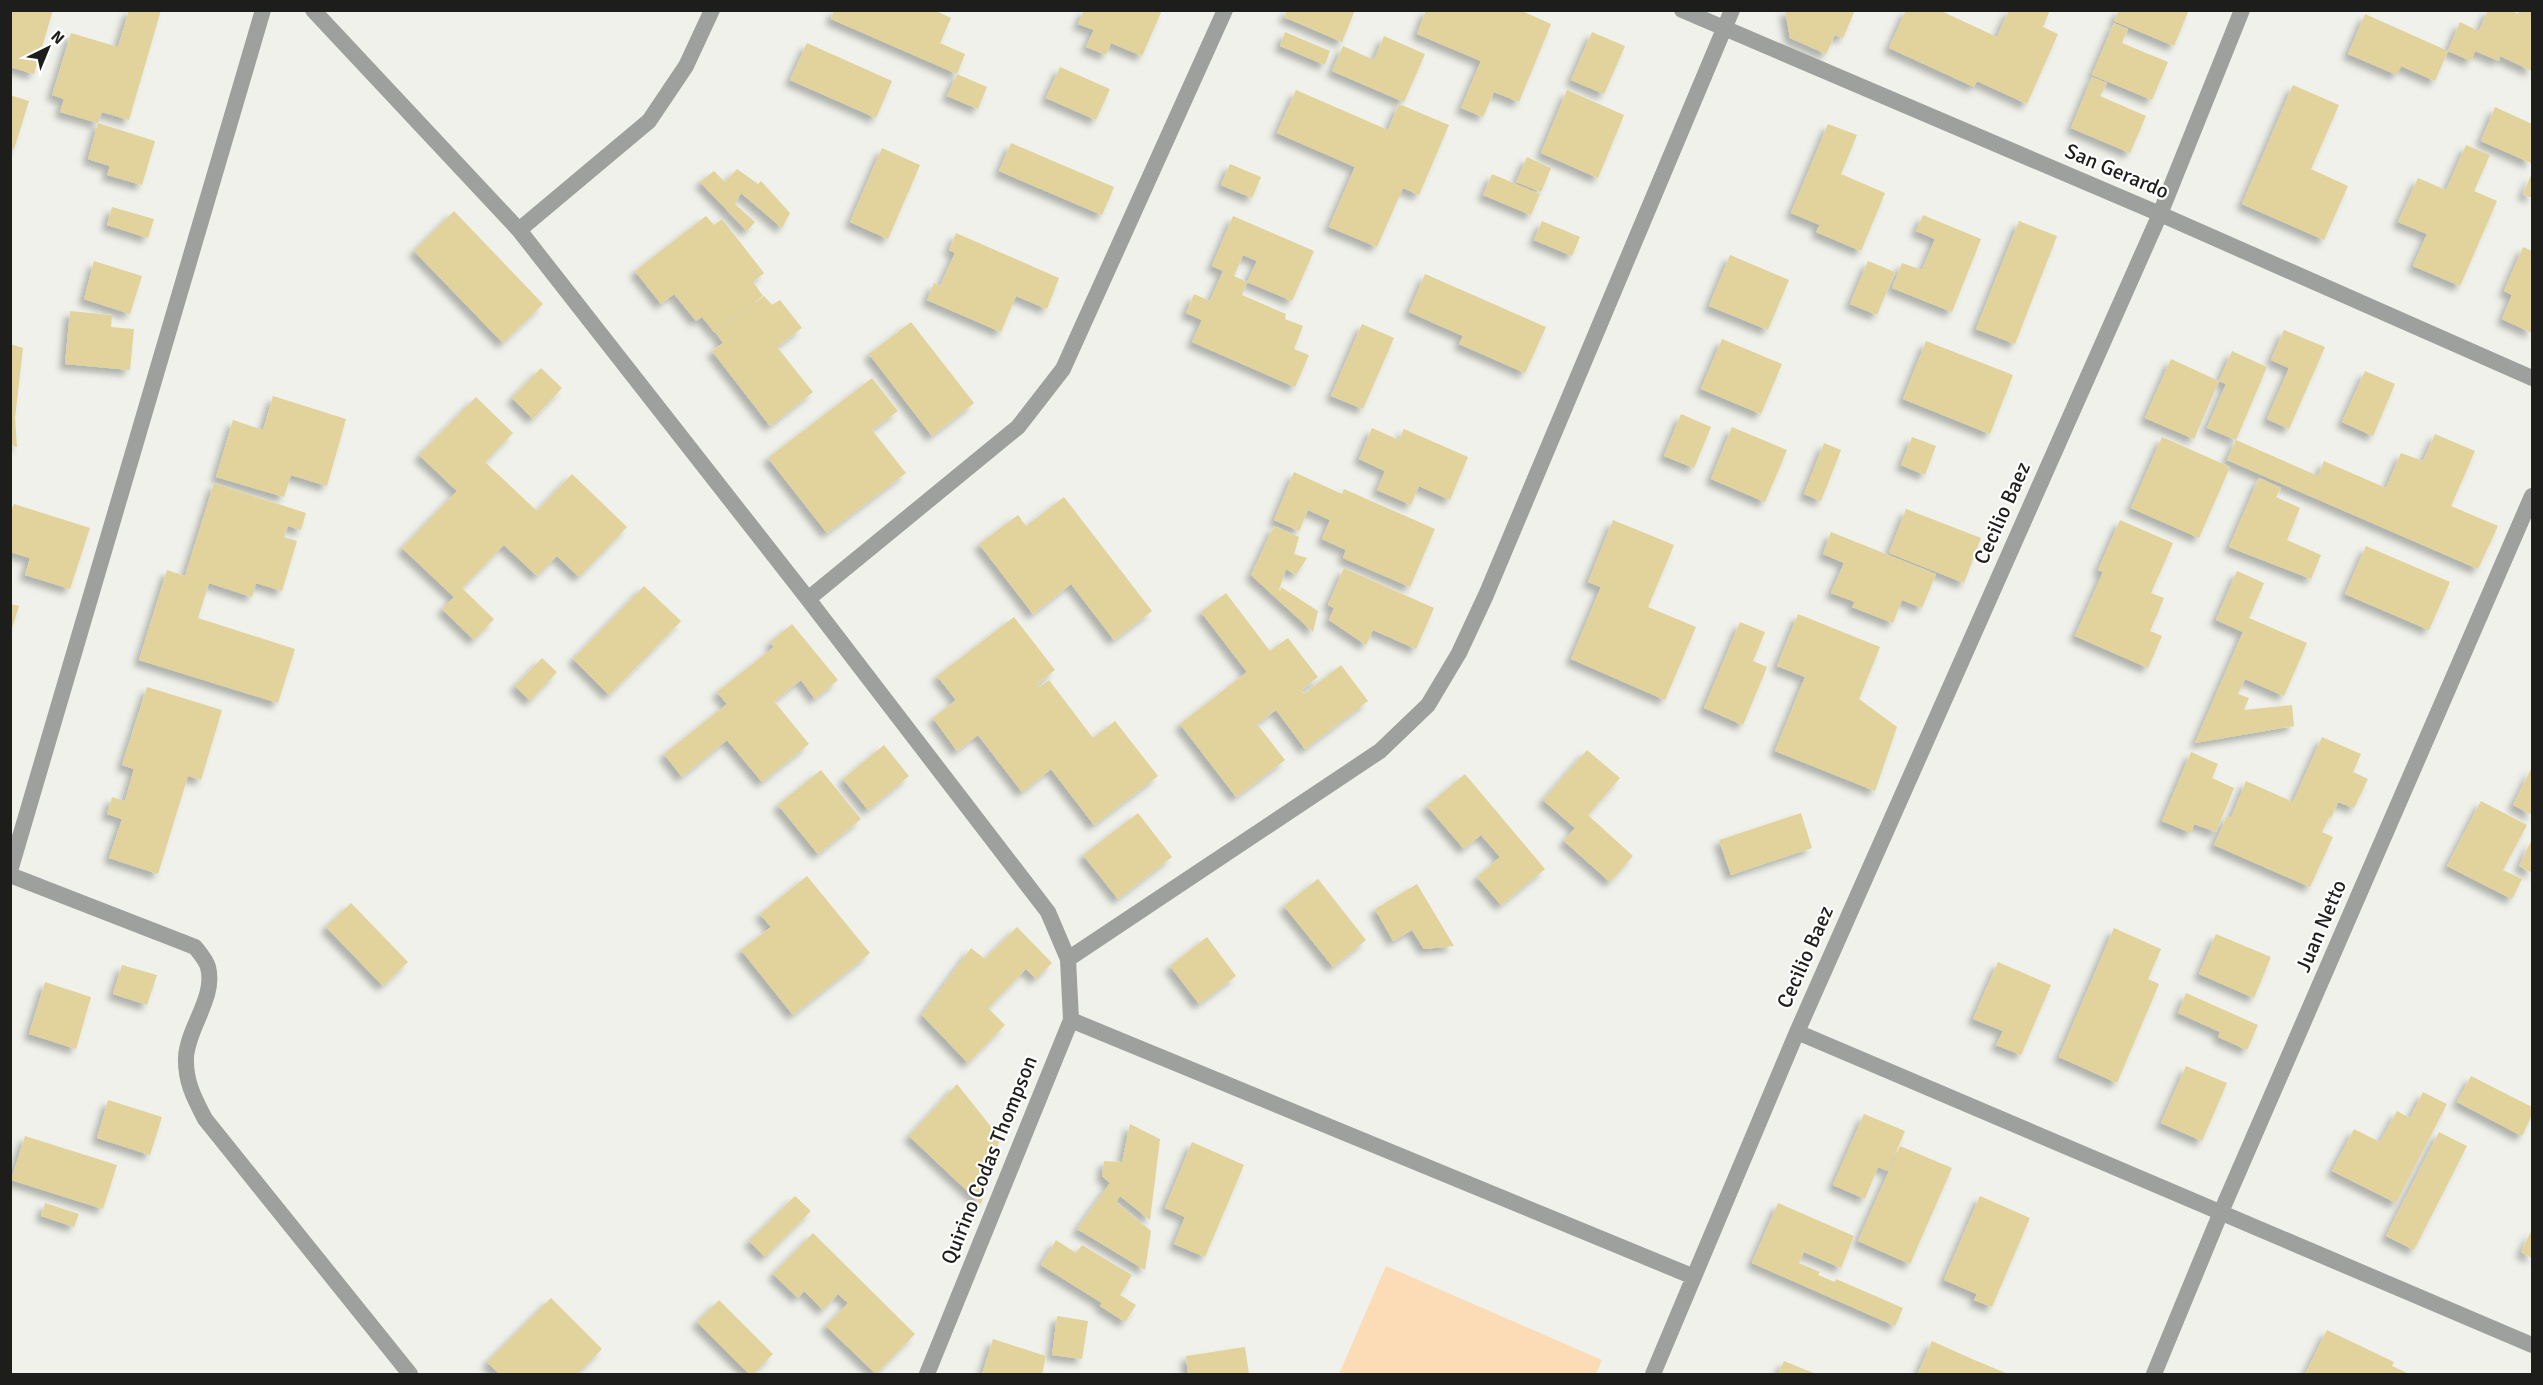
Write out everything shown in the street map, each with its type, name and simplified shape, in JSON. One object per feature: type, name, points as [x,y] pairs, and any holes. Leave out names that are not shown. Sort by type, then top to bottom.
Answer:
[{"type":"street","points":[[263,10],[10,873],[195,946],[207,966],[208,989],[196,1019],[186,1056],[188,1084],[205,1119],[410,1374]]},
{"type":"street","points":[[313,10],[519,230],[808,599],[1048,912],[1068,959],[1380,751],[1428,705],[1459,653],[1486,595],[1732,10]]},
{"type":"street","points":[[519,230],[649,121],[686,66],[712,10]]},
{"type":"street","points":[[808,599],[1018,427],[1063,369],[1225,10]]},
{"type":"street","name":"San Gerardo","points":[[1682,10],[2160,214],[2532,378]]},
{"type":"street","name":"Cecilio Baez","points":[[1653,1374],[1797,1032],[2160,214],[2242,10]]},
{"type":"street","name":"Juan Netto","points":[[2154,1374],[2221,1212],[2532,496]]},
{"type":"street","name":"Quirino Codas Thompson","points":[[927,1374],[1071,1020],[1068,959]]},
{"type":"street","points":[[1071,1020],[1694,1277]]},
{"type":"street","points":[[1797,1032],[2532,1345]]},
{"type":"shaded area","points":[[1386,1266],[1602,1360],[1596,1374],[1339,1374]]},
{"type":"building","points":[[10,10],[53,10],[34,74],[10,67]]},
{"type":"building","points":[[129,10],[161,10],[129,120],[102,112],[98,123],[60,112],[64,99],[52,95],[71,33],[118,47]]},
{"type":"building","points":[[834,10],[934,10],[951,18],[940,43],[965,54],[957,74],[831,19]]},
{"type":"building","points":[[1084,10],[1162,10],[1142,56],[1111,43],[1106,55],[1086,47],[1094,30],[1078,24]]},
{"type":"building","points":[[1287,10],[1355,10],[1342,42],[1284,17]]},
{"type":"building","points":[[1426,10],[1520,10],[1551,24],[1519,102],[1494,92],[1483,117],[1461,108],[1481,61],[1417,34]]},
{"type":"building","points":[[1785,10],[1855,10],[1843,38],[1835,35],[1826,54],[1790,38]]},
{"type":"building","points":[[1906,10],[1939,10],[1997,37],[2009,10],[2050,10],[2043,27],[2058,34],[2027,104],[1977,81],[1974,87],[1889,48]]},
{"type":"building","points":[[2119,10],[2189,10],[2174,46],[2114,21]]},
{"type":"building","points":[[2488,10],[2510,10],[2518,14],[2520,10],[2532,10],[2532,71],[2500,56],[2499,61],[2475,51],[2471,61],[2448,51],[2460,22],[2479,31]]},
{"type":"building","points":[[2365,14],[2448,51],[2435,81],[2401,66],[2397,75],[2348,54]]},
{"type":"building","points":[[2114,23],[2128,29],[2122,43],[2168,62],[2152,100],[2092,75]]},
{"type":"building","points":[[1285,32],[1330,51],[1325,65],[1280,46]]},
{"type":"building","points":[[1592,32],[1625,46],[1604,94],[1571,80]]},
{"type":"building","points":[[1384,36],[1425,54],[1404,102],[1332,71],[1343,46],[1374,60]]},
{"type":"building","points":[[807,43],[892,81],[876,118],[790,80]]},
{"type":"building","points":[[1060,67],[1110,89],[1096,120],[1046,98]]},
{"type":"building","points":[[957,74],[987,87],[978,109],[947,96]]},
{"type":"building","points":[[2092,77],[2107,83],[2100,96],[2146,116],[2130,153],[2071,128]]},
{"type":"building","points":[[2293,85],[2339,105],[2311,169],[2348,186],[2324,240],[2242,204]]},
{"type":"building","points":[[1296,90],[1388,130],[1399,104],[1449,125],[1419,195],[1403,188],[1377,247],[1329,227],[1355,167],[1277,133]]},
{"type":"building","points":[[1567,90],[1624,115],[1598,178],[1541,153]]},
{"type":"building","points":[[10,95],[29,101],[14,149],[10,148]]},
{"type":"building","points":[[2495,107],[2532,124],[2531,163],[2481,141]]},
{"type":"building","points":[[98,123],[155,141],[142,185],[107,175],[110,166],[88,159]]},
{"type":"building","points":[[1828,124],[1857,135],[1841,174],[1885,193],[1861,251],[1816,232],[1820,225],[1791,213]]},
{"type":"building","points":[[1011,143],[1114,187],[1102,215],[999,171]]},
{"type":"building","points":[[2466,145],[2490,155],[2474,191],[2497,201],[2460,286],[2413,266],[2427,234],[2398,222],[2418,178],[2446,190]]},
{"type":"building","points":[[882,148],[920,165],[888,239],[850,222]]},
{"type":"building","points":[[1527,157],[1551,168],[1541,192],[1516,182]]},
{"type":"building","points":[[1230,164],[1261,177],[1252,198],[1221,185]]},
{"type":"building","points":[[737,169],[758,184],[761,181],[790,213],[782,228],[741,193],[735,204],[755,222],[747,231],[700,182],[714,171],[725,182]]},
{"type":"building","points":[[2532,173],[2532,198],[2523,194]]},
{"type":"building","points":[[1492,174],[1540,194],[1531,215],[1483,195]]},
{"type":"building","points":[[112,207],[154,219],[148,238],[107,225]]},
{"type":"building","points":[[454,211],[543,304],[503,343],[414,251]]},
{"type":"building","points":[[1923,215],[1981,239],[1952,312],[1892,288],[1902,263],[1922,270],[1935,239],[1916,231]]},
{"type":"building","points":[[706,216],[714,225],[722,219],[764,273],[753,282],[763,296],[715,333],[702,317],[696,321],[674,294],[661,304],[635,271]]},
{"type":"building","points":[[1233,216],[1314,251],[1292,301],[1247,282],[1242,295],[1286,314],[1285,319],[1303,326],[1294,349],[1309,355],[1295,387],[1192,342],[1202,320],[1186,313],[1194,294],[1210,301],[1223,271],[1212,266]],"holes":[[[1243,255],[1257,261],[1247,282],[1234,276]]]},
{"type":"building","points":[[1542,221],[1580,237],[1572,256],[1534,240]]},
{"type":"building","points":[[2019,221],[2057,236],[2015,344],[1976,329]]},
{"type":"building","points":[[956,233],[1059,278],[1047,309],[1016,296],[1001,332],[927,300],[934,283],[940,286],[955,253],[949,250]]},
{"type":"building","points":[[2523,247],[2532,251],[2532,333],[2502,319],[2512,295],[2504,291]]},
{"type":"building","points":[[1730,255],[1789,280],[1768,330],[1709,306]]},
{"type":"building","points":[[94,261],[142,276],[130,314],[84,299]]},
{"type":"building","points":[[1868,261],[1895,272],[1877,315],[1850,304]]},
{"type":"building","points":[[1425,274],[1546,327],[1525,373],[1459,344],[1463,336],[1409,312]]},
{"type":"building","points":[[764,296],[772,305],[780,300],[802,328],[777,347],[813,392],[770,426],[712,351],[723,343],[716,333]]},
{"type":"building","points":[[70,311],[112,315],[111,327],[134,329],[130,370],[65,364]]},
{"type":"building","points":[[911,322],[974,403],[932,436],[869,354]]},
{"type":"building","points":[[1362,324],[1394,338],[1363,409],[1331,396]]},
{"type":"building","points":[[2284,330],[2325,347],[2289,429],[2267,419],[2289,368],[2271,360]]},
{"type":"building","points":[[1722,339],[1782,364],[1761,414],[1701,389]]},
{"type":"building","points":[[1926,341],[2013,375],[1990,434],[1903,399]]},
{"type":"building","points":[[10,344],[23,348],[15,418],[17,447],[10,445]]},
{"type":"building","points":[[2232,351],[2267,367],[2236,440],[2207,428],[2226,384],[2219,381]]},
{"type":"building","points":[[2171,359],[2219,381],[2194,439],[2145,418]]},
{"type":"building","points":[[541,368],[562,388],[533,419],[512,398]]},
{"type":"building","points":[[2365,371],[2395,384],[2373,436],[2342,422]]},
{"type":"building","points":[[872,378],[898,411],[872,430],[906,473],[827,533],[768,458]]},
{"type":"building","points":[[273,396],[346,419],[327,486],[291,475],[284,497],[216,477],[233,420],[263,430]]},
{"type":"building","points":[[476,397],[513,433],[485,462],[537,511],[572,474],[627,527],[579,577],[557,556],[537,576],[504,545],[462,588],[494,619],[474,640],[442,609],[454,597],[402,548],[457,491],[419,455]]},
{"type":"building","points":[[1681,414],[1711,427],[1694,468],[1664,456]]},
{"type":"building","points":[[1732,427],[1787,450],[1765,502],[1711,479]]},
{"type":"building","points":[[1372,428],[1399,440],[1404,429],[1468,457],[1450,500],[1419,486],[1411,505],[1377,490],[1385,471],[1359,459]]},
{"type":"building","points":[[2435,434],[2475,451],[2451,506],[2498,526],[2478,569],[2227,460],[2236,440],[2318,476],[2324,461],[2386,488],[2401,453],[2423,461]]},
{"type":"building","points":[[1912,437],[1936,446],[1925,475],[1901,465]]},
{"type":"building","points":[[2162,437],[2230,467],[2199,538],[2131,508]]},
{"type":"building","points":[[1824,443],[1841,450],[1821,501],[1804,494]]},
{"type":"building","points":[[1294,472],[1342,494],[1344,489],[1435,529],[1410,587],[1343,558],[1346,550],[1322,539],[1330,520],[1308,510],[1299,531],[1274,520]]},
{"type":"building","points":[[2259,478],[2281,488],[2276,497],[2300,508],[2287,540],[2321,555],[2311,579],[2229,547]]},
{"type":"building","points":[[214,483],[306,513],[301,530],[288,526],[284,537],[297,541],[282,591],[256,583],[252,597],[209,583],[198,618],[295,649],[278,703],[139,660],[167,570],[185,576]]},
{"type":"building","points":[[1064,497],[1152,611],[1114,640],[1071,584],[1033,614],[979,544],[1018,515],[1026,526]]},
{"type":"building","points":[[14,504],[90,528],[70,589],[25,575],[30,558],[10,552],[10,513]]},
{"type":"building","points":[[1906,509],[1981,538],[1964,583],[1889,553]]},
{"type":"building","points":[[1613,520],[1674,545],[1648,607],[1696,627],[1665,700],[1571,659],[1601,587],[1588,582]]},
{"type":"building","points":[[2120,520],[2173,543],[2151,593],[2164,598],[2150,631],[2162,636],[2148,668],[2075,636],[2103,572],[2098,570]]},
{"type":"building","points":[[1274,526],[1299,537],[1294,554],[1307,558],[1296,575],[1286,569],[1279,590],[1281,587],[1318,611],[1313,632],[1251,575]]},
{"type":"building","points":[[1831,532],[1936,574],[1922,608],[1902,600],[1893,623],[1852,607],[1855,602],[1831,593],[1844,563],[1823,554]]},
{"type":"building","points":[[2366,546],[2450,582],[2429,630],[2345,594]]},
{"type":"building","points":[[1344,568],[1434,608],[1416,649],[1373,630],[1366,645],[1329,620],[1334,608],[1328,605]]},
{"type":"building","points":[[2237,571],[2264,583],[2249,618],[2307,643],[2284,696],[2245,679],[2238,694],[2249,698],[2244,710],[2292,705],[2294,726],[2195,743],[2243,632],[2216,620]]},
{"type":"building","points":[[644,586],[681,621],[609,695],[573,659]]},
{"type":"building","points":[[1226,593],[1270,651],[1288,638],[1318,677],[1301,690],[1304,694],[1341,665],[1368,701],[1305,749],[1276,710],[1257,724],[1285,760],[1236,797],[1180,724],[1247,672],[1201,612]]},
{"type":"building","points":[[10,604],[19,606],[11,631],[10,631]]},
{"type":"building","points":[[1798,614],[1880,647],[1859,699],[1897,727],[1875,791],[1775,751],[1805,677],[1777,666]]},
{"type":"building","points":[[1014,617],[1055,670],[1037,684],[1039,687],[1049,680],[1093,738],[1115,721],[1158,776],[1094,825],[1051,769],[1022,792],[978,735],[957,751],[933,718],[956,700],[937,676]]},
{"type":"building","points":[[1740,622],[1765,632],[1753,661],[1767,667],[1743,725],[1704,708]]},
{"type":"building","points":[[792,624],[838,680],[815,699],[801,680],[774,701],[809,744],[762,782],[727,740],[682,777],[664,754],[727,704],[717,692],[774,647],[770,642]]},
{"type":"building","points":[[542,658],[557,672],[530,701],[515,686]]},
{"type":"building","points":[[147,687],[222,710],[201,780],[188,776],[158,874],[109,858],[122,819],[107,814],[112,797],[125,801],[134,769],[122,765]]},
{"type":"building","points":[[2322,737],[2361,754],[2353,772],[2368,779],[2354,808],[2338,802],[2331,818],[2329,817],[2322,832],[2333,837],[2310,887],[2214,845],[2227,816],[2231,818],[2246,781],[2293,802]]},
{"type":"building","points":[[884,745],[909,776],[868,810],[843,779]]},
{"type":"building","points":[[1587,750],[1620,778],[1588,815],[1633,856],[1610,882],[1564,841],[1575,828],[1543,800]]},
{"type":"building","points":[[2191,752],[2218,764],[2212,778],[2234,788],[2216,832],[2194,824],[2191,833],[2162,821]]},
{"type":"building","points":[[2532,767],[2532,815],[2513,805]]},
{"type":"building","points":[[821,770],[861,819],[818,854],[778,805]]},
{"type":"building","points":[[1465,774],[1545,869],[1501,905],[1477,877],[1500,857],[1481,835],[1464,849],[1427,806]]},
{"type":"building","points":[[2481,801],[2527,825],[2503,870],[2522,879],[2512,899],[2447,866]]},
{"type":"building","points":[[1138,813],[1172,857],[1118,899],[1083,855]]},
{"type":"building","points":[[1801,813],[1812,848],[1731,875],[1719,840]]},
{"type":"building","points":[[2532,839],[2532,873],[2519,866]]},
{"type":"building","points":[[807,876],[870,953],[793,1015],[741,950],[771,927],[760,914]]},
{"type":"building","points":[[1318,879],[1366,940],[1333,967],[1284,906]]},
{"type":"building","points":[[1417,884],[1454,946],[1424,949],[1412,930],[1393,941],[1375,909]]},
{"type":"building","points":[[351,903],[408,962],[383,986],[326,927]]},
{"type":"building","points":[[1017,927],[1052,963],[1036,979],[1026,969],[988,1008],[1005,1025],[968,1063],[922,1015],[971,948],[985,959]]},
{"type":"building","points":[[2114,928],[2161,949],[2148,979],[2159,984],[2117,1083],[2059,1057]]},
{"type":"building","points":[[2216,934],[2271,957],[2254,998],[2199,974]]},
{"type":"building","points":[[1207,937],[1236,976],[1199,1004],[1170,966]]},
{"type":"building","points":[[1998,962],[2051,985],[2021,1055],[1996,1045],[2003,1031],[1973,1019]]},
{"type":"building","points":[[122,965],[157,975],[147,1005],[113,994]]},
{"type":"building","points":[[45,982],[91,997],[76,1049],[29,1034]]},
{"type":"building","points":[[2186,993],[2258,1025],[2247,1050],[2218,1037],[2220,1032],[2178,1013]]},
{"type":"building","points":[[2186,1066],[2227,1083],[2202,1141],[2161,1123]]},
{"type":"building","points":[[2471,1076],[2532,1107],[2532,1115],[2522,1136],[2457,1102]]},
{"type":"building","points":[[957,1084],[1000,1138],[981,1204],[909,1136]]},
{"type":"building","points":[[2423,1092],[2447,1104],[2396,1203],[2332,1171],[2354,1129],[2380,1142],[2397,1111],[2410,1118]]},
{"type":"building","points":[[108,1100],[162,1117],[150,1155],[97,1138]]},
{"type":"building","points":[[1864,1114],[1905,1131],[1888,1171],[1878,1167],[1865,1199],[1833,1185]]},
{"type":"building","points":[[1130,1124],[1160,1139],[1150,1220],[1120,1196],[1116,1202],[1151,1231],[1145,1270],[1077,1229],[1110,1183],[1102,1176],[1104,1161],[1122,1162]]},
{"type":"building","points":[[2439,1132],[2467,1146],[2414,1250],[2386,1236]]},
{"type":"building","points":[[25,1136],[117,1165],[103,1209],[11,1180]]},
{"type":"building","points":[[1192,1142],[1244,1165],[1205,1257],[1174,1244],[1185,1217],[1165,1208]]},
{"type":"building","points":[[1900,1146],[1952,1168],[1910,1264],[1858,1241]]},
{"type":"building","points":[[795,1196],[811,1211],[765,1257],[749,1241]]},
{"type":"building","points":[[1980,1196],[2030,1218],[1992,1307],[1974,1300],[1977,1294],[1944,1280]]},
{"type":"building","points":[[45,1203],[79,1214],[74,1227],[41,1216]]},
{"type":"building","points":[[1778,1203],[1854,1236],[1841,1268],[1804,1252],[1799,1263],[1820,1272],[1818,1275],[1835,1282],[1836,1279],[1903,1308],[1895,1326],[1752,1263]]},
{"type":"building","points":[[2532,1229],[2532,1258],[2521,1252]]},
{"type":"building","points":[[813,1233],[915,1334],[876,1374],[826,1326],[848,1303],[838,1294],[823,1310],[804,1291],[798,1298],[773,1274]]},
{"type":"building","points":[[1056,1240],[1076,1253],[1082,1245],[1132,1275],[1120,1295],[1136,1305],[1125,1322],[1100,1306],[1102,1303],[1041,1265]]},
{"type":"building","points":[[551,1298],[602,1349],[577,1374],[499,1374],[487,1362]]},
{"type":"building","points":[[719,1300],[773,1354],[753,1374],[749,1374],[697,1322]]},
{"type":"building","points":[[1057,1316],[1088,1321],[1082,1359],[1052,1355]]},
{"type":"building","points":[[2327,1330],[2394,1362],[2392,1366],[2409,1374],[2305,1374]]},
{"type":"building","points":[[993,1339],[1046,1356],[1042,1374],[982,1374]]},
{"type":"building","points":[[1932,1341],[1972,1359],[2008,1374],[1918,1373]]},
{"type":"building","points":[[1245,1347],[1249,1374],[1188,1374],[1186,1356]]},
{"type":"building","points":[[1784,1361],[1816,1374],[1778,1374]]}]
